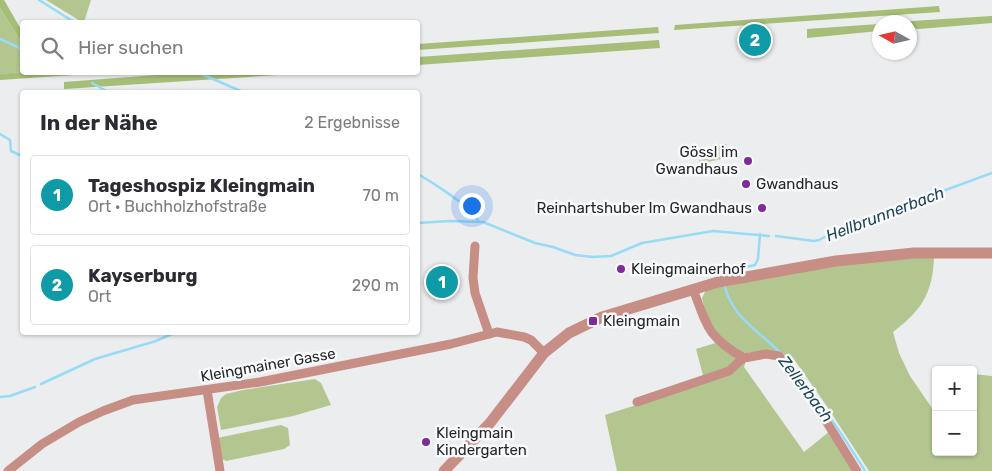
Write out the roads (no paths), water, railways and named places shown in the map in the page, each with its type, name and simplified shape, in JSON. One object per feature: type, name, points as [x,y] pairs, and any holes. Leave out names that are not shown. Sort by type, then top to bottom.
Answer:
[{"type":"street","points":[[475,246],[473,278],[489,334]]},
{"type":"street","points":[[444,471],[481,433],[544,353],[569,333],[593,321],[693,289],[770,272],[854,258],[914,253],[992,253]]},
{"type":"street","points":[[693,289],[712,334],[743,358]]},
{"type":"street","name":"Kleingmainer Gasse","points":[[8,471],[42,444],[78,422],[103,410],[133,400],[274,379],[451,344],[497,332],[531,340],[544,353]]},
{"type":"street","points":[[637,402],[723,373],[734,367],[743,358],[766,354],[779,356],[813,400],[858,471]]},
{"type":"street","points":[[207,390],[220,471]]},
{"type":"waterway","points":[[39,0],[71,20]]},
{"type":"waterway","points":[[0,39],[20,48]]},
{"type":"waterway","points":[[204,75],[238,90]]},
{"type":"waterway","points":[[92,83],[104,90]]},
{"type":"waterway","points":[[0,134],[10,140],[11,151],[20,155]]},
{"type":"waterway","name":"Hellbrunnerbach","points":[[776,236],[819,240],[840,229],[992,173]]},
{"type":"waterway","points":[[420,175],[461,203],[478,221]]},
{"type":"waterway","name":"Hellbrunnerbach","points":[[420,223],[483,222],[535,243],[575,255],[593,257],[611,256],[642,243],[713,231],[769,236]]},
{"type":"waterway","name":"Zellerbach","points":[[722,272],[755,265],[758,259],[760,234]]},
{"type":"waterway","name":"Zellerbach","points":[[725,287],[730,300],[744,320],[783,354],[801,377],[830,416],[865,471]]},
{"type":"waterway","name":"Hellbrunnerbach","points":[[41,384],[95,359],[156,341],[169,335]]},
{"type":"waterway","name":"Hellbrunnerbach","points":[[0,397],[10,396],[35,387]]},
{"type":"place","name":"Kayserburg","points":[[755,40]]},
{"type":"place","name":"Gössl im Gwandhaus","points":[[748,161]]},
{"type":"place","name":"Gwandhaus","points":[[746,184]]},
{"type":"place","name":"Reinhartshuber Im Gwandhaus","points":[[762,208]]},
{"type":"place","name":"Kleingmainerhof","points":[[621,269]]},
{"type":"place","name":"Tageshospiz Kleingmain","points":[[442,282]]},
{"type":"place","name":"Kleingmain","points":[[593,321]]},
{"type":"place","name":"Kleingmain Kindergarten","points":[[426,442]]}]
